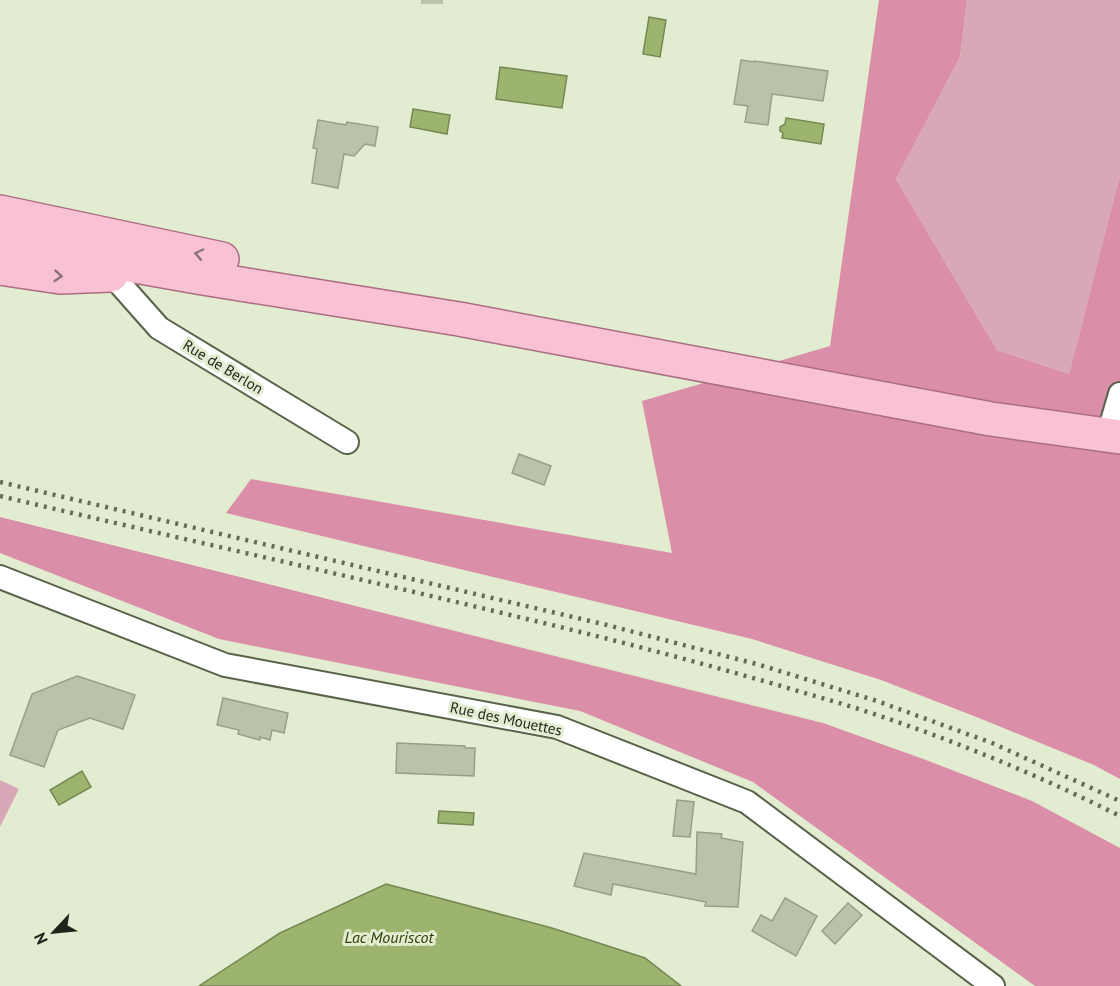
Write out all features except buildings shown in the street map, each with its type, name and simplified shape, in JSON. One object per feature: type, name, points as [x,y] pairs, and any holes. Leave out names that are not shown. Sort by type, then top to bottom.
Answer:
[{"type":"main road","points":[[0,212],[221,259],[459,319]]},
{"type":"main road","points":[[0,242],[197,277],[459,319],[991,419],[1114,436]]},
{"type":"main road","points":[[0,268],[60,277],[112,275],[197,277]]},
{"type":"street","name":"Rue de Berlon","points":[[112,275],[159,328],[347,442]]},
{"type":"street","points":[[1114,436],[1120,394]]},
{"type":"street","name":"Rue des Mouettes","points":[[0,577],[225,665],[557,727],[747,802],[993,986]]},
{"type":"shaded area","points":[[879,0],[967,0],[960,57],[896,179],[997,350],[1069,374],[1120,175],[1120,779],[1094,765],[881,680],[752,639],[226,513],[251,479],[672,553],[642,401],[830,346]]},
{"type":"shaded area","points":[[967,0],[1120,0],[1120,175],[1069,374],[997,350],[896,179],[960,57]]},
{"type":"shaded area","points":[[0,517],[823,723],[1032,801],[1120,848],[1120,986],[1035,986],[753,782],[580,711],[219,639],[0,553]]},
{"type":"shaded area","points":[[0,780],[19,789],[0,827]]},
{"type":"water","points":[[649,17],[666,20],[660,57],[643,54]]},
{"type":"water","points":[[500,67],[567,76],[562,108],[496,99]]},
{"type":"water","points":[[413,109],[450,115],[447,134],[410,127]]},
{"type":"water","points":[[786,118],[824,124],[821,144],[782,138],[783,133],[780,127],[785,124]]},
{"type":"water","points":[[82,771],[91,787],[59,805],[50,790]]},
{"type":"water","points":[[439,811],[474,813],[473,825],[438,823]]},
{"type":"water","name":"Lac Mouriscot","points":[[386,884],[552,928],[645,958],[681,986],[199,986],[280,933]]},
{"type":"railway","points":[[0,482],[607,625],[760,665],[877,701],[992,743],[1120,801]]},
{"type":"railway","points":[[0,496],[399,588],[750,677],[860,709],[935,735],[1028,773],[1120,816]]}]
